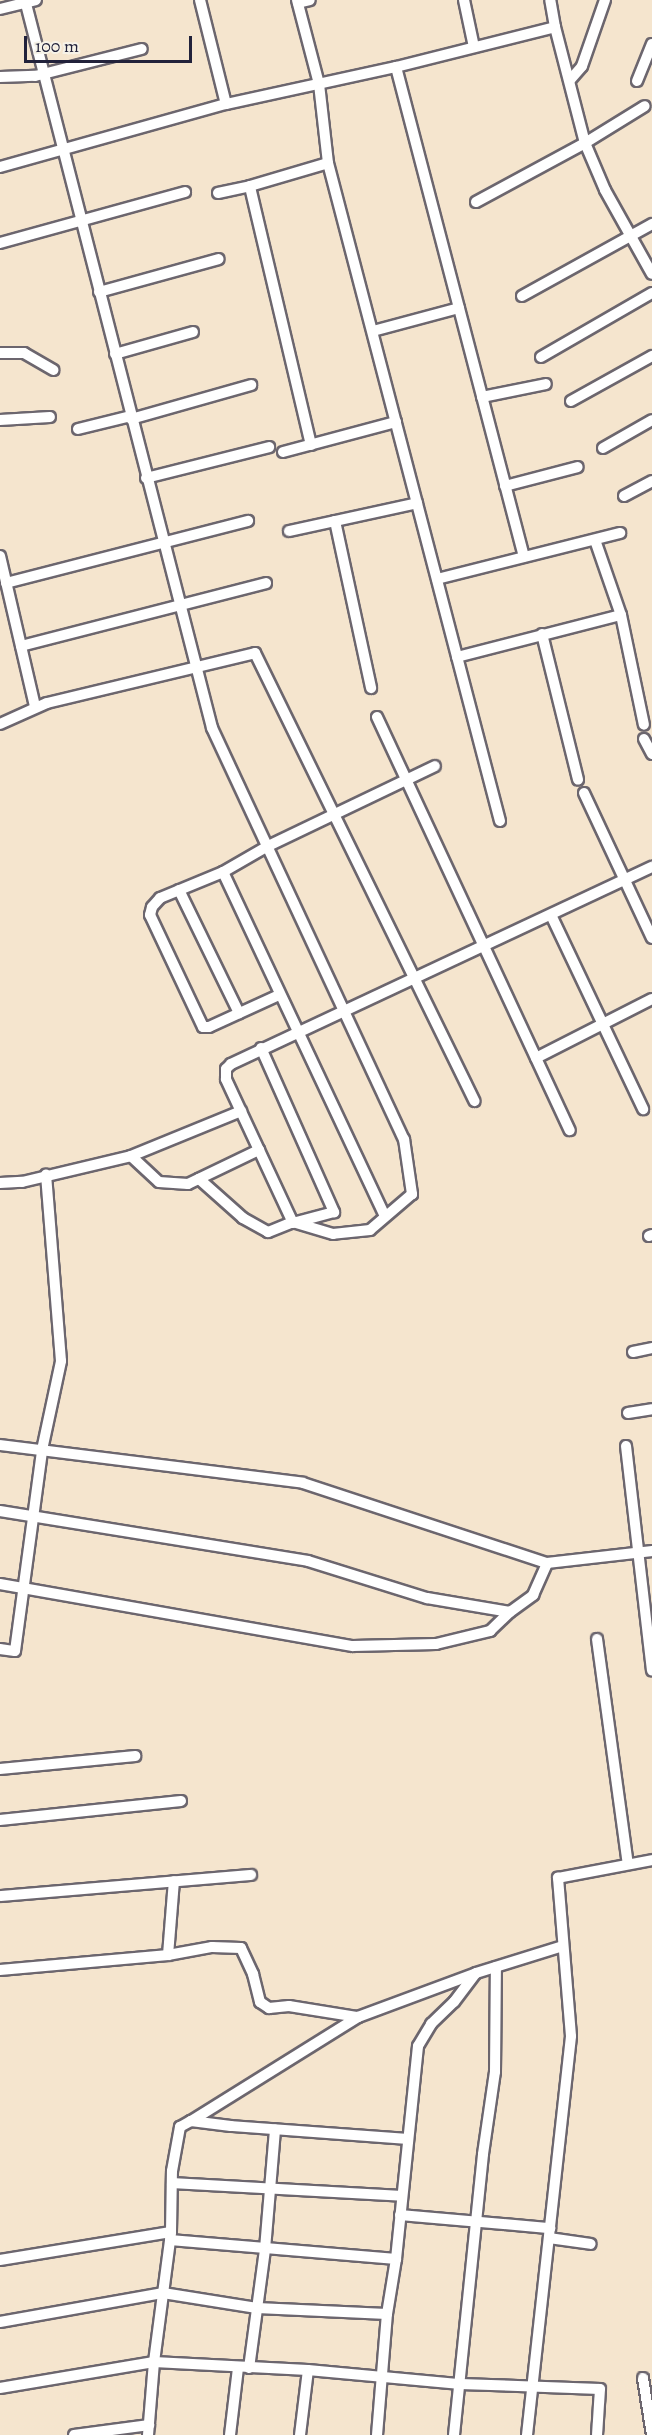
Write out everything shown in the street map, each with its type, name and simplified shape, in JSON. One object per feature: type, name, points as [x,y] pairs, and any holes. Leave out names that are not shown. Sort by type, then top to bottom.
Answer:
[{"type":"street","points":[[200,0],[226,104]]},
{"type":"street","points":[[310,0],[298,2],[319,84],[328,163],[500,821]]},
{"type":"street","points":[[464,0],[474,47]]},
{"type":"street","points":[[550,0],[585,143],[605,190],[652,274]]},
{"type":"street","points":[[570,80],[582,66],[605,0]]},
{"type":"street","points":[[0,9],[29,1],[63,151],[212,728],[268,846],[345,1011],[404,1139],[412,1194],[370,1230],[333,1234],[293,1223],[226,1079],[226,1069],[261,1048],[345,1011],[652,867]]},
{"type":"street","points":[[0,167],[226,104],[396,67],[555,27]]},
{"type":"street","points":[[637,81],[652,44]]},
{"type":"street","points":[[0,76],[44,74],[142,49]]},
{"type":"street","points":[[396,67],[524,557]]},
{"type":"street","points":[[476,202],[585,143],[645,106]]},
{"type":"street","points":[[218,193],[328,163]]},
{"type":"street","points":[[250,186],[311,445]]},
{"type":"street","points":[[0,243],[185,192]]},
{"type":"street","points":[[522,296],[652,224]]},
{"type":"street","points":[[99,292],[219,259]]},
{"type":"street","points":[[542,357],[652,293]]},
{"type":"street","points":[[373,330],[459,308]]},
{"type":"street","points":[[115,354],[193,332]]},
{"type":"street","points":[[0,353],[24,353],[53,370]]},
{"type":"street","points":[[571,401],[652,356]]},
{"type":"street","points":[[482,398],[546,384]]},
{"type":"street","points":[[78,429],[250,385]]},
{"type":"street","points":[[0,420],[50,417]]},
{"type":"street","points":[[603,448],[652,420]]},
{"type":"street","points":[[283,452],[396,422]]},
{"type":"street","points":[[146,478],[269,447]]},
{"type":"street","points":[[505,486],[578,467]]},
{"type":"street","points":[[624,496],[652,481]]},
{"type":"street","points":[[289,531],[417,503]]},
{"type":"street","points":[[6,583],[248,520]]},
{"type":"street","points":[[335,521],[371,688]]},
{"type":"street","points":[[437,579],[620,533]]},
{"type":"street","points":[[595,540],[621,615],[644,725]]},
{"type":"street","points":[[0,556],[35,707]]},
{"type":"street","points":[[21,646],[266,583]]},
{"type":"street","points":[[457,657],[621,615]]},
{"type":"street","points":[[542,634],[578,780]]},
{"type":"street","points":[[0,724],[35,707],[255,653],[336,814],[474,1101]]},
{"type":"street","points":[[377,717],[570,1130]]},
{"type":"street","points":[[644,739],[652,754]]},
{"type":"street","points":[[279,995],[209,1027],[199,1024],[150,915],[152,907],[160,898],[223,872],[268,846],[435,766]]},
{"type":"street","points":[[584,793],[652,938]]},
{"type":"street","points":[[223,872],[296,1032],[386,1216]]},
{"type":"street","points":[[179,890],[239,1013]]},
{"type":"street","points":[[551,915],[643,1109]]},
{"type":"street","points":[[536,1058],[652,999]]},
{"type":"street","points":[[199,1179],[243,1218],[268,1232],[334,1212],[261,1048]]},
{"type":"street","points":[[0,1184],[22,1182],[131,1155],[241,1111]]},
{"type":"street","points":[[131,1155],[159,1182],[188,1184],[259,1150]]},
{"type":"street","points":[[0,1649],[15,1651],[42,1450],[61,1361],[46,1175]]},
{"type":"street","points":[[633,1352],[652,1348]]},
{"type":"street","points":[[628,1413],[652,1409]]},
{"type":"street","points":[[0,1444],[303,1483],[547,1563],[652,1551]]},
{"type":"street","points":[[626,1446],[652,1671]]},
{"type":"street","points":[[0,1511],[308,1561],[427,1599],[510,1612]]},
{"type":"street","points":[[0,1584],[353,1646],[436,1644],[490,1631],[533,1595],[547,1563]]},
{"type":"street","points":[[597,1639],[628,1864]]},
{"type":"street","points":[[0,1769],[135,1756]]},
{"type":"street","points":[[0,1820],[181,1801]]},
{"type":"street","points":[[527,2435],[571,2036],[558,1878],[652,1860]]},
{"type":"street","points":[[0,1896],[251,1875]]},
{"type":"street","points":[[168,1954],[174,1881]]},
{"type":"street","points":[[74,2435],[148,2430],[170,2236],[172,2183],[180,2127],[358,2017],[476,1973],[564,1946]]},
{"type":"street","points":[[0,1970],[168,1954],[212,1947],[241,1948],[253,1974],[260,2002],[269,2008],[289,2006],[358,2017]]},
{"type":"street","points":[[454,2435],[476,2221],[495,2072],[496,1967]]},
{"type":"street","points":[[376,2435],[383,2378],[387,2314],[396,2259],[418,2046],[430,2024],[454,2002],[476,1973]]},
{"type":"street","points":[[191,2121],[407,2139]]},
{"type":"street","points":[[230,2435],[257,2308],[265,2249],[275,2129]]},
{"type":"street","points":[[172,2183],[402,2196]]},
{"type":"street","points":[[400,2215],[476,2221],[550,2233],[591,2244]]},
{"type":"street","points":[[0,2260],[170,2236],[265,2249],[396,2259]]},
{"type":"street","points":[[0,2322],[163,2293],[257,2308],[387,2314]]},
{"type":"street","points":[[0,2388],[154,2362],[308,2370],[460,2384],[600,2389],[597,2435]]},
{"type":"street","points":[[300,2435],[308,2370]]},
{"type":"street","points":[[643,2378],[652,2435]]}]
